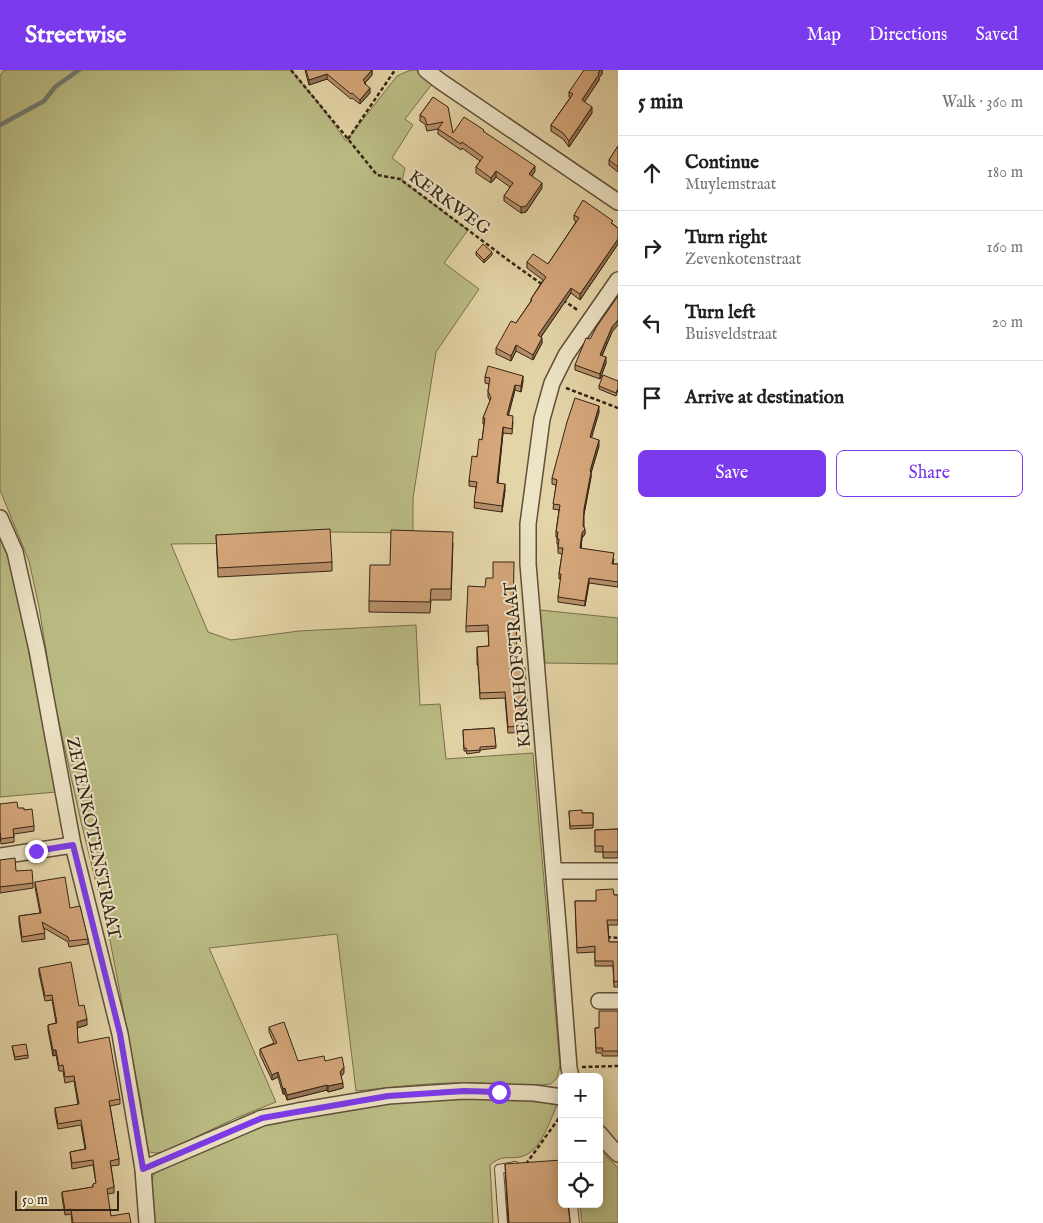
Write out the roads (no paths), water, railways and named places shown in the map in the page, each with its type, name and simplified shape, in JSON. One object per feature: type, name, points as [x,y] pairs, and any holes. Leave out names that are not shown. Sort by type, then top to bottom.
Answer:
[{"type":"street","points":[[426,70],[444,75],[618,202]]},
{"type":"street","name":"KERKHOFSTRAAT","points":[[570,1072],[528,564],[528,524],[542,419],[552,383],[566,355],[618,280]]},
{"type":"street","name":"ZEVENKOTENSTRAAT","points":[[0,518],[15,552],[28,605],[73,845],[120,1034],[143,1169],[148,1223]]},
{"type":"street","points":[[0,856],[73,845]]},
{"type":"street","points":[[554,871],[618,872]]},
{"type":"street","points":[[599,1001],[618,1001]]},
{"type":"street","points":[[143,1169],[262,1118],[298,1111],[388,1096],[464,1091],[534,1093],[558,1097]]},
{"type":"street","points":[[603,1138],[618,1154]]},
{"type":"lane","points":[[502,1223],[499,1169],[525,1165]]},
{"type":"lane","points":[[574,1208],[575,1223]]},
{"type":"waterway","points":[[0,125],[44,101],[55,87],[79,70]]}]
